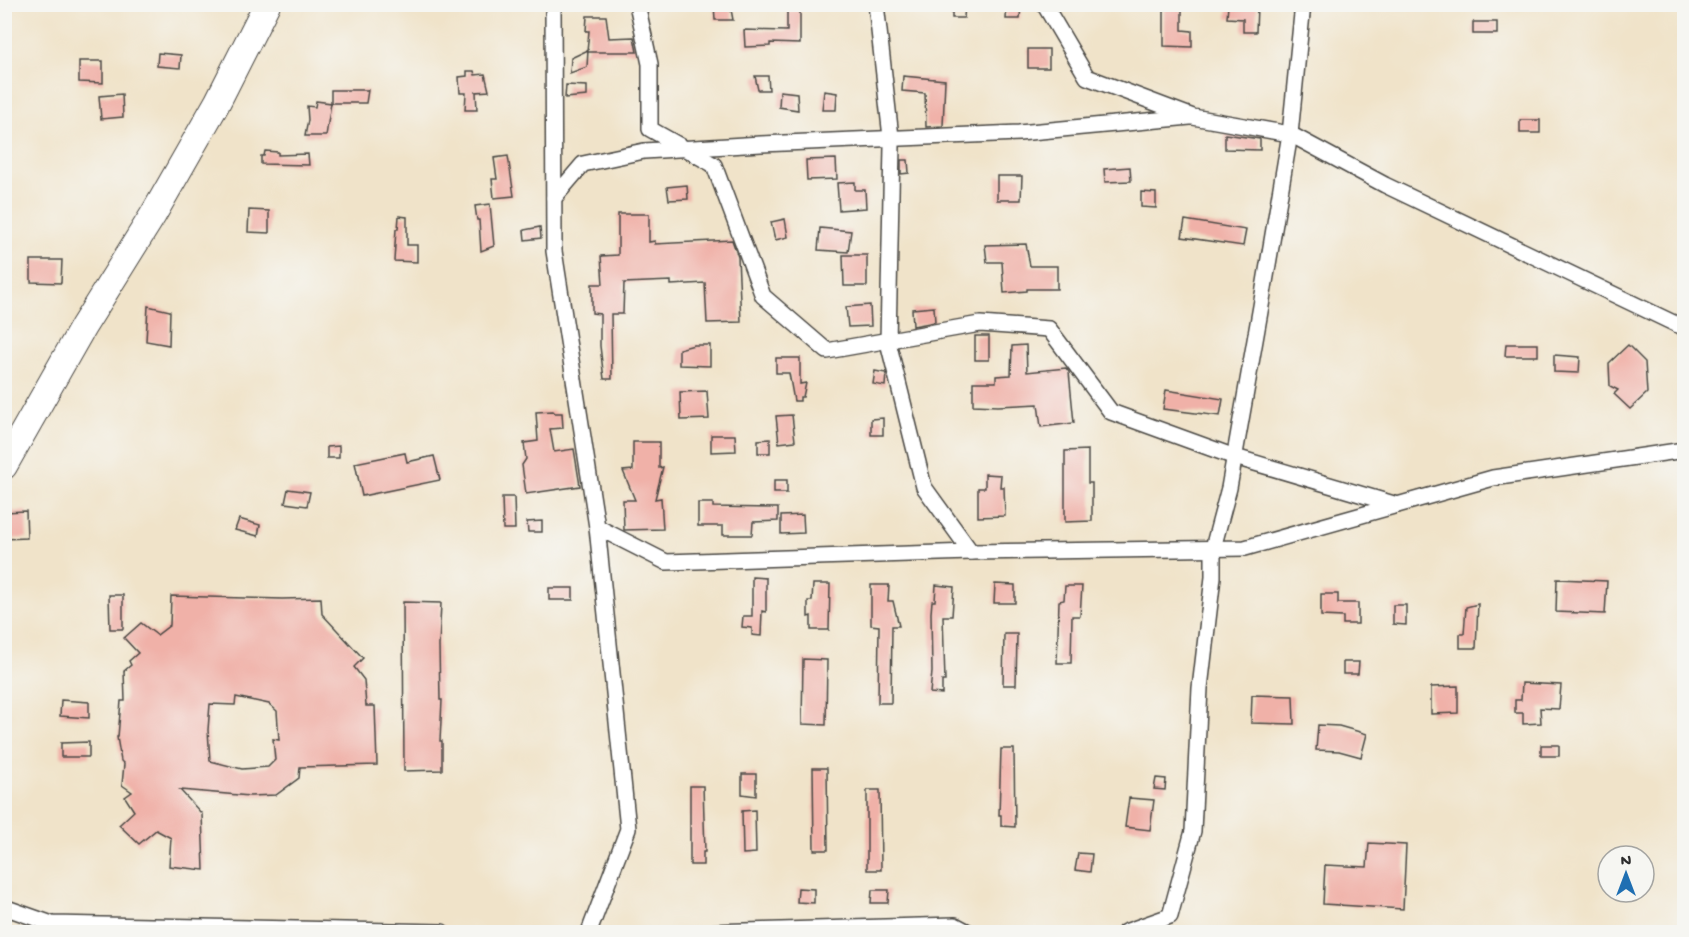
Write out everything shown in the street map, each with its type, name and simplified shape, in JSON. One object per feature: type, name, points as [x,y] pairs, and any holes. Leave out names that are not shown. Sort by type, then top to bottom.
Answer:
[{"type":"main road","points":[[4,466],[83,327],[153,215],[217,103],[267,4]]},
{"type":"street","points":[[553,4],[554,250],[597,527],[628,830],[589,933]]},
{"type":"street","points":[[638,4],[650,64],[650,129],[714,165],[763,296],[827,351],[980,324],[1049,329],[1111,412],[1235,457],[1397,505]]},
{"type":"street","points":[[876,4],[891,138],[888,342],[924,487],[971,552]]},
{"type":"street","points":[[1044,4],[1087,77],[1193,117],[1290,134],[1385,185],[1684,328]]},
{"type":"street","points":[[1125,933],[1170,916],[1192,831],[1200,688],[1213,577],[1213,548],[1235,457],[1290,134],[1303,4]]},
{"type":"street","points":[[554,198],[583,164],[644,151],[1019,133],[1193,117]]},
{"type":"street","points":[[597,527],[666,562],[971,552],[1245,548],[1493,478],[1684,450]]},
{"type":"street","points":[[4,907],[52,924],[442,933]]},
{"type":"street","points":[[711,933],[956,925],[968,933]]},
{"type":"building","points":[[714,4],[730,4],[733,20],[715,20]]},
{"type":"building","points":[[952,4],[965,4],[964,18],[952,18]]},
{"type":"building","points":[[1007,4],[1021,4],[1020,19],[1006,19]]},
{"type":"building","points":[[1228,5],[1257,6],[1256,32],[1243,32],[1243,19],[1227,18]]},
{"type":"building","points":[[1164,6],[1182,6],[1182,30],[1192,31],[1192,47],[1164,46]]},
{"type":"building","points":[[787,11],[800,11],[800,44],[770,43],[770,46],[745,47],[744,30],[787,31]]},
{"type":"building","points":[[587,16],[606,16],[609,38],[634,37],[637,52],[587,52],[589,31],[586,31]]},
{"type":"building","points":[[1473,22],[1497,22],[1497,34],[1473,34]]},
{"type":"building","points":[[1028,49],[1049,49],[1049,68],[1028,68]]},
{"type":"building","points":[[588,50],[587,67],[570,73],[571,58]]},
{"type":"building","points":[[158,53],[181,55],[180,68],[157,66]]},
{"type":"building","points":[[79,61],[103,61],[103,83],[79,82]]},
{"type":"building","points":[[467,71],[474,71],[475,75],[485,74],[489,91],[476,92],[477,110],[465,110],[466,93],[460,93],[459,77],[467,76]]},
{"type":"building","points":[[755,76],[768,76],[769,90],[758,90]]},
{"type":"building","points":[[903,76],[945,80],[943,126],[926,127],[925,93],[902,91]]},
{"type":"building","points":[[566,85],[587,86],[587,96],[565,98]]},
{"type":"building","points":[[331,90],[368,90],[366,103],[331,103]]},
{"type":"building","points":[[780,91],[797,93],[798,110],[779,107]]},
{"type":"building","points":[[824,91],[837,93],[836,110],[822,110]]},
{"type":"building","points":[[122,94],[123,117],[101,119],[99,96]]},
{"type":"building","points":[[316,101],[331,103],[326,136],[305,136],[308,120],[307,106],[315,107]]},
{"type":"building","points":[[1520,120],[1540,120],[1540,133],[1520,133]]},
{"type":"building","points":[[1225,134],[1260,139],[1260,150],[1225,149]]},
{"type":"building","points":[[265,151],[278,152],[278,155],[308,154],[309,165],[261,164],[261,156],[264,156]]},
{"type":"building","points":[[508,156],[514,196],[494,198],[492,179],[497,179],[494,158]]},
{"type":"building","points":[[836,159],[837,179],[807,180],[806,160]]},
{"type":"building","points":[[901,160],[908,160],[909,173],[901,174]]},
{"type":"building","points":[[1130,167],[1131,181],[1105,182],[1104,169]]},
{"type":"building","points":[[997,176],[1022,176],[1021,200],[997,200]]},
{"type":"building","points":[[855,182],[855,190],[865,190],[866,208],[839,210],[837,183]]},
{"type":"building","points":[[687,185],[688,199],[669,200],[667,187]]},
{"type":"building","points":[[1141,192],[1156,193],[1156,208],[1141,207]]},
{"type":"building","points":[[490,204],[494,246],[481,251],[479,220],[477,220],[475,206]]},
{"type":"building","points":[[249,210],[269,211],[269,233],[248,232]]},
{"type":"building","points":[[618,214],[649,214],[649,242],[655,241],[655,244],[732,240],[738,257],[741,322],[707,323],[705,283],[671,285],[671,281],[624,283],[623,314],[611,314],[612,379],[604,379],[600,346],[600,314],[592,313],[592,284],[603,284],[601,256],[618,255]]},
{"type":"building","points":[[399,216],[407,217],[407,245],[417,245],[417,262],[394,261]]},
{"type":"building","points":[[785,219],[788,237],[775,240],[771,222]]},
{"type":"building","points":[[1185,220],[1246,230],[1243,246],[1182,237]]},
{"type":"building","points":[[540,227],[541,238],[525,240],[524,230]]},
{"type":"building","points":[[820,228],[851,231],[848,252],[818,250]]},
{"type":"building","points":[[1026,244],[1030,266],[1057,266],[1057,289],[1027,289],[1027,291],[1004,293],[1002,262],[987,262],[985,245]]},
{"type":"building","points":[[843,255],[867,255],[867,286],[844,286]]},
{"type":"building","points":[[31,260],[62,260],[61,283],[31,282]]},
{"type":"building","points":[[870,305],[871,326],[848,327],[846,307]]},
{"type":"building","points":[[148,306],[170,311],[169,345],[146,341]]},
{"type":"building","points":[[934,307],[935,322],[913,326],[912,309]]},
{"type":"building","points":[[975,336],[989,336],[989,360],[975,360]]},
{"type":"building","points":[[1506,344],[1538,344],[1538,356],[1505,356]]},
{"type":"building","points":[[694,345],[710,345],[710,366],[679,365],[679,349]]},
{"type":"building","points":[[1026,345],[1027,372],[1066,368],[1069,372],[1074,423],[1041,427],[1038,404],[973,405],[973,382],[996,382],[996,376],[1011,375],[1012,346]]},
{"type":"building","points":[[1628,345],[1645,362],[1647,393],[1630,409],[1614,394],[1618,390],[1610,386],[1609,363]]},
{"type":"building","points":[[1554,355],[1580,357],[1579,373],[1554,372]]},
{"type":"building","points":[[776,358],[800,358],[800,384],[806,383],[800,401],[794,401],[789,373],[776,373]]},
{"type":"building","points":[[875,371],[886,373],[885,386],[873,384]]},
{"type":"building","points":[[1166,390],[1223,399],[1220,416],[1163,409]]},
{"type":"building","points":[[707,391],[709,419],[681,420],[680,392]]},
{"type":"building","points":[[536,412],[562,413],[563,428],[550,429],[554,452],[574,449],[580,486],[526,494],[522,465],[526,459],[524,443],[538,441]]},
{"type":"building","points":[[792,415],[795,441],[779,443],[776,416]]},
{"type":"building","points":[[883,418],[883,435],[871,435],[871,419]]},
{"type":"building","points":[[711,435],[735,435],[736,451],[711,452]]},
{"type":"building","points":[[770,439],[770,453],[758,453],[758,440]]},
{"type":"building","points":[[633,442],[659,442],[659,468],[663,467],[655,499],[661,498],[663,529],[624,530],[623,500],[635,500],[623,471],[633,470]]},
{"type":"building","points":[[339,446],[339,458],[327,458],[327,447]]},
{"type":"building","points":[[1088,450],[1088,483],[1092,483],[1092,521],[1065,522],[1065,451]]},
{"type":"building","points":[[405,453],[407,462],[434,456],[440,480],[362,496],[355,463]]},
{"type":"building","points":[[985,474],[1001,475],[1000,487],[1004,487],[1005,516],[978,517],[978,488],[985,488]]},
{"type":"building","points":[[774,480],[787,480],[787,493],[774,493]]},
{"type":"building","points":[[288,489],[310,492],[307,506],[285,503]]},
{"type":"building","points":[[502,497],[514,497],[515,529],[503,529]]},
{"type":"building","points":[[698,503],[713,503],[713,507],[778,508],[778,521],[753,522],[752,535],[723,535],[723,526],[698,526]]},
{"type":"building","points":[[26,511],[27,538],[4,539],[4,512]]},
{"type":"building","points":[[803,515],[804,533],[781,534],[781,516]]},
{"type":"building","points":[[239,519],[260,525],[258,536],[235,530]]},
{"type":"building","points":[[542,521],[542,532],[528,532],[527,522]]},
{"type":"building","points":[[752,577],[766,578],[766,612],[762,611],[761,636],[752,635],[752,628],[742,627],[743,616],[752,616]]},
{"type":"building","points":[[1557,579],[1607,581],[1605,614],[1556,612]]},
{"type":"building","points":[[813,584],[830,584],[829,630],[811,630],[808,601],[812,601]]},
{"type":"building","points":[[995,584],[1015,585],[1015,603],[994,603]]},
{"type":"building","points":[[871,585],[889,585],[888,601],[893,601],[899,626],[892,626],[891,703],[878,703],[879,626],[871,625]]},
{"type":"building","points":[[936,585],[954,587],[952,616],[943,616],[945,681],[942,681],[942,694],[930,693],[931,613],[932,601],[935,601]]},
{"type":"building","points":[[1065,586],[1082,586],[1080,616],[1072,616],[1071,663],[1057,663],[1059,601],[1064,600]]},
{"type":"building","points":[[549,588],[573,588],[573,600],[549,600]]},
{"type":"building","points":[[1321,594],[1338,594],[1338,603],[1358,603],[1358,624],[1343,624],[1343,617],[1321,616]]},
{"type":"building","points":[[109,595],[123,595],[123,629],[110,629]]},
{"type":"building","points":[[171,596],[321,598],[322,614],[363,658],[354,667],[364,680],[366,706],[375,706],[377,765],[300,767],[299,778],[276,795],[250,796],[180,790],[202,814],[204,870],[169,866],[171,838],[156,830],[139,844],[119,825],[134,811],[125,797],[132,792],[122,785],[124,764],[121,761],[117,737],[121,701],[125,701],[124,671],[131,665],[129,661],[138,653],[124,638],[141,623],[157,635],[170,625]],"holes":[[[236,697],[269,704],[277,711],[279,740],[273,739],[275,760],[268,767],[242,769],[210,761],[208,730],[210,704],[235,705]]]},
{"type":"building","points":[[403,602],[441,603],[439,646],[442,770],[404,771]]},
{"type":"building","points":[[1478,604],[1476,648],[1460,648],[1460,634],[1464,634],[1466,607]]},
{"type":"building","points":[[1393,605],[1406,605],[1406,625],[1393,624]]},
{"type":"building","points":[[1004,634],[1017,634],[1016,685],[1003,685]]},
{"type":"building","points":[[803,659],[827,660],[826,725],[802,724]]},
{"type":"building","points":[[1343,662],[1359,662],[1358,674],[1343,674]]},
{"type":"building","points":[[1522,683],[1561,685],[1559,709],[1540,708],[1541,723],[1523,724],[1523,713],[1515,713],[1515,700],[1521,700]]},
{"type":"building","points":[[1458,686],[1458,713],[1431,714],[1431,687]]},
{"type":"building","points":[[1252,695],[1293,696],[1294,724],[1251,723]]},
{"type":"building","points":[[61,700],[89,702],[89,718],[60,716]]},
{"type":"building","points":[[1318,725],[1339,726],[1367,734],[1361,757],[1339,751],[1316,750]]},
{"type":"building","points":[[89,742],[89,757],[61,757],[61,743]]},
{"type":"building","points":[[1541,745],[1559,745],[1559,756],[1541,756]]},
{"type":"building","points":[[1001,749],[1014,749],[1015,827],[1001,826],[1001,815],[999,815]]},
{"type":"building","points":[[813,768],[827,768],[828,850],[814,850]]},
{"type":"building","points":[[742,774],[756,774],[756,796],[742,794]]},
{"type":"building","points":[[1156,778],[1166,779],[1165,790],[1154,789]]},
{"type":"building","points":[[690,786],[703,786],[705,852],[703,852],[703,865],[690,865]]},
{"type":"building","points":[[867,790],[880,790],[881,870],[867,870]]},
{"type":"building","points":[[1129,798],[1154,800],[1150,830],[1125,827]]},
{"type":"building","points":[[755,810],[756,853],[743,854],[742,811]]},
{"type":"building","points":[[1369,843],[1406,845],[1403,909],[1323,904],[1325,865],[1367,867]]},
{"type":"building","points":[[1078,853],[1092,854],[1090,872],[1075,870]]},
{"type":"building","points":[[798,888],[814,889],[814,903],[797,902]]},
{"type":"building","points":[[872,890],[889,890],[888,903],[871,903]]}]
